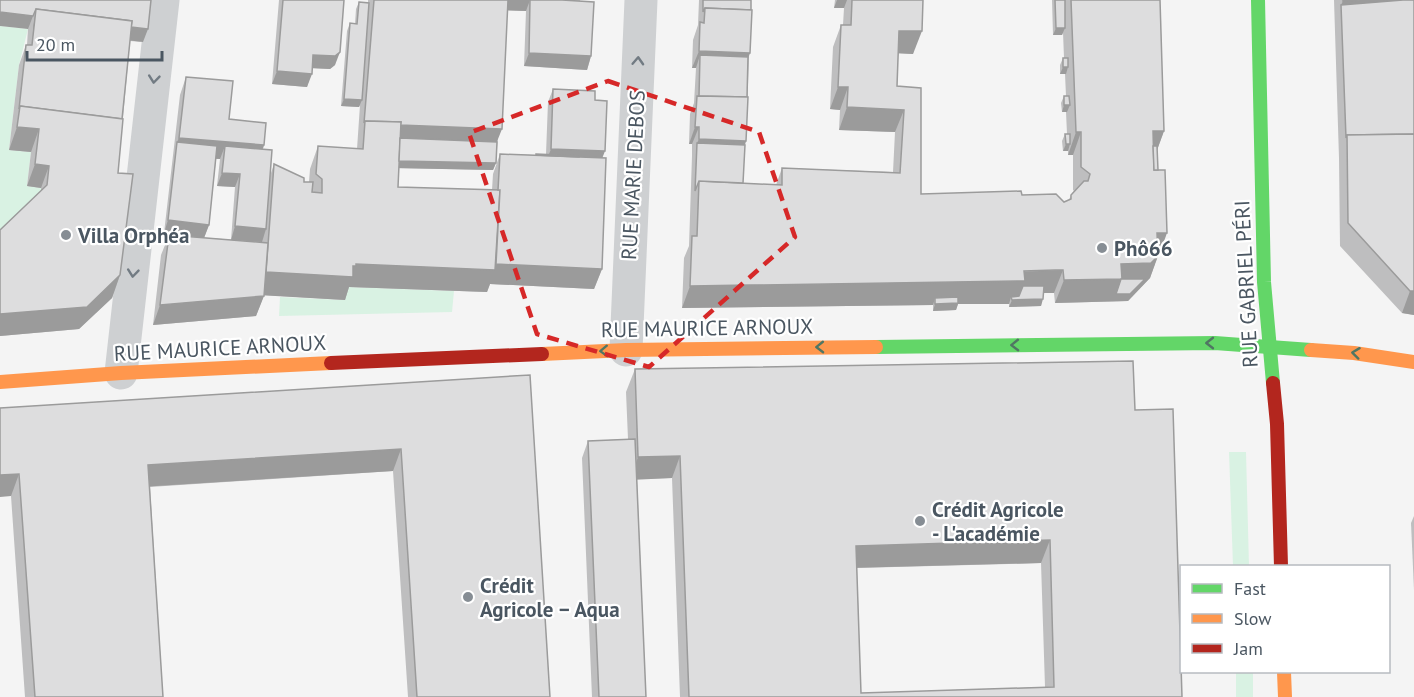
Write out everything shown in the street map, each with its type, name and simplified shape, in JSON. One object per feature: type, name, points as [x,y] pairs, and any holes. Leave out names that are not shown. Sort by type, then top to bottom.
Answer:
[{"type":"street","points":[[121,374],[163,0]]},
{"type":"street","name":"RUE MARIE DEBOS","points":[[626,350],[641,0]]},
{"type":"street","name":"RUE GABRIEL PÉRI","points":[[1258,0],[1264,282],[1277,424],[1281,565]]},
{"type":"street","name":"RUE MAURICE ARNOUX","points":[[0,382],[121,374],[626,350],[1215,342],[1354,353],[1414,362]]},
{"type":"street","points":[[1284,673],[1285,697]]},
{"type":"highlighted area","points":[[608,81],[759,132],[795,237],[649,367],[537,334],[469,133]]},
{"type":"green space","points":[[0,26],[28,29],[19,65],[9,150],[31,152],[27,186],[41,188],[39,208],[0,245]]},
{"type":"green space","points":[[348,287],[454,291],[452,312],[279,316],[280,297],[344,300]]},
{"type":"green space","points":[[1229,452],[1246,452],[1249,565],[1233,565]]},
{"type":"green space","points":[[1236,673],[1253,673],[1253,697],[1236,697]]},
{"type":"building","points":[[0,0],[151,0],[148,29],[131,27],[132,21],[36,9],[33,16],[0,12]]},
{"type":"building","points":[[283,0],[344,0],[340,52],[335,56],[313,55],[312,74],[277,71]]},
{"type":"building","points":[[374,0],[508,0],[502,129],[400,125],[401,122],[365,121],[364,123]]},
{"type":"building","points":[[530,0],[594,2],[591,56],[529,53]]},
{"type":"building","points":[[703,0],[751,0],[751,10],[705,8],[703,12]]},
{"type":"building","points":[[852,0],[923,0],[922,31],[899,31],[897,86],[921,88],[921,194],[1021,191],[1022,195],[1056,194],[1064,202],[1071,199],[1071,195],[1084,181],[1088,181],[1090,174],[1081,167],[1081,132],[1076,132],[1071,0],[1160,0],[1164,131],[1153,131],[1154,170],[1165,170],[1167,233],[1157,233],[1158,256],[1151,263],[1121,264],[1122,279],[1064,280],[1063,270],[1055,270],[1024,271],[1025,281],[690,286],[692,236],[697,236],[699,181],[782,185],[782,168],[900,173],[904,110],[847,107],[848,87],[838,87],[841,25],[851,25]]},
{"type":"building","points":[[1055,0],[1065,0],[1065,28],[1056,28]]},
{"type":"building","points":[[1414,0],[1414,134],[1347,135],[1346,138],[1341,5]]},
{"type":"building","points":[[359,2],[369,3],[362,100],[344,99],[350,23],[357,24]]},
{"type":"building","points":[[705,8],[752,10],[750,53],[699,51],[700,22],[704,23]]},
{"type":"building","points":[[36,9],[132,21],[122,119],[20,106],[19,109],[26,45],[32,45]]},
{"type":"building","points":[[700,55],[748,57],[747,97],[699,96]]},
{"type":"building","points":[[1063,58],[1068,58],[1068,67],[1063,67]]},
{"type":"building","points":[[186,77],[233,81],[229,119],[266,123],[264,145],[179,138]]},
{"type":"building","points":[[553,89],[595,91],[595,100],[607,101],[605,151],[551,149]]},
{"type":"building","points":[[697,96],[748,97],[746,141],[699,139],[699,127],[695,127]]},
{"type":"building","points":[[1064,96],[1069,96],[1070,105],[1064,105]]},
{"type":"building","name":"Villa Orphéa","points":[[20,106],[123,119],[118,173],[133,174],[120,275],[87,307],[0,314],[0,230],[47,185],[49,166],[35,164],[39,129],[17,127]]},
{"type":"building","points":[[365,121],[401,122],[398,187],[500,190],[495,270],[356,264],[353,266],[353,277],[266,272],[274,164],[304,178],[304,182],[313,182],[312,192],[322,193],[322,179],[316,174],[318,146],[363,149]]},
{"type":"building","points":[[1065,134],[1070,134],[1070,144],[1066,144]]},
{"type":"building","points":[[1414,134],[1414,291],[1410,291],[1348,223],[1347,135]]},
{"type":"building","points":[[400,138],[497,142],[496,163],[399,161]]},
{"type":"building","points":[[177,142],[217,146],[209,225],[168,220]]},
{"type":"building","points":[[697,143],[745,145],[743,183],[699,181],[695,191]]},
{"type":"building","points":[[225,146],[272,150],[266,229],[235,226],[240,174],[222,173]]},
{"type":"building","points":[[1153,146],[1157,146],[1158,170],[1154,170]]},
{"type":"building","points":[[500,154],[606,158],[602,269],[496,264]]},
{"type":"building","points":[[536,155],[579,156],[579,157]]},
{"type":"building","points":[[169,235],[268,243],[264,296],[160,305]]},
{"type":"building","points":[[1121,279],[1145,279],[1130,294],[1116,294]]},
{"type":"building","points":[[1023,286],[1044,286],[1043,299],[1012,300],[1011,297],[1019,296]]},
{"type":"building","points":[[958,297],[958,303],[935,304],[935,298]]},
{"type":"building","name":"Crédit Agricole - L'académie","points":[[1133,361],[1135,410],[1173,409],[1182,697],[689,697],[680,456],[638,457],[635,369]],"holes":[[[1050,540],[1054,687],[861,693],[856,546]]]},
{"type":"building","name":"Crédit Agricole − Aqua","points":[[530,375],[550,697],[417,697],[401,449],[148,465],[163,697],[35,697],[19,474],[0,475],[0,408]]},
{"type":"building","points":[[635,439],[646,697],[599,697],[588,441]]},
{"type":"traffic: fast","points":[[1258,0],[1264,282],[1273,383]]},
{"type":"traffic: fast","points":[[876,347],[1215,343],[1311,350]]},
{"type":"traffic: slow","points":[[542,354],[626,350],[876,347]]},
{"type":"traffic: slow","points":[[1311,350],[1354,353],[1414,362]]},
{"type":"traffic: slow","points":[[0,382],[121,373],[331,363]]},
{"type":"traffic: slow","points":[[1284,673],[1285,697]]},
{"type":"traffic: jam","points":[[331,363],[542,354]]},
{"type":"traffic: jam","points":[[1273,383],[1277,424],[1281,565]]},
{"type":"place","name":"Villa Orphéa","points":[[66,235]]},
{"type":"place","name":"Phô66","points":[[1102,248]]},
{"type":"place","name":"Crédit Agricole - L'académie","points":[[920,521]]},
{"type":"place","name":"Crédit Agricole − Aqua","points":[[468,597]]}]
